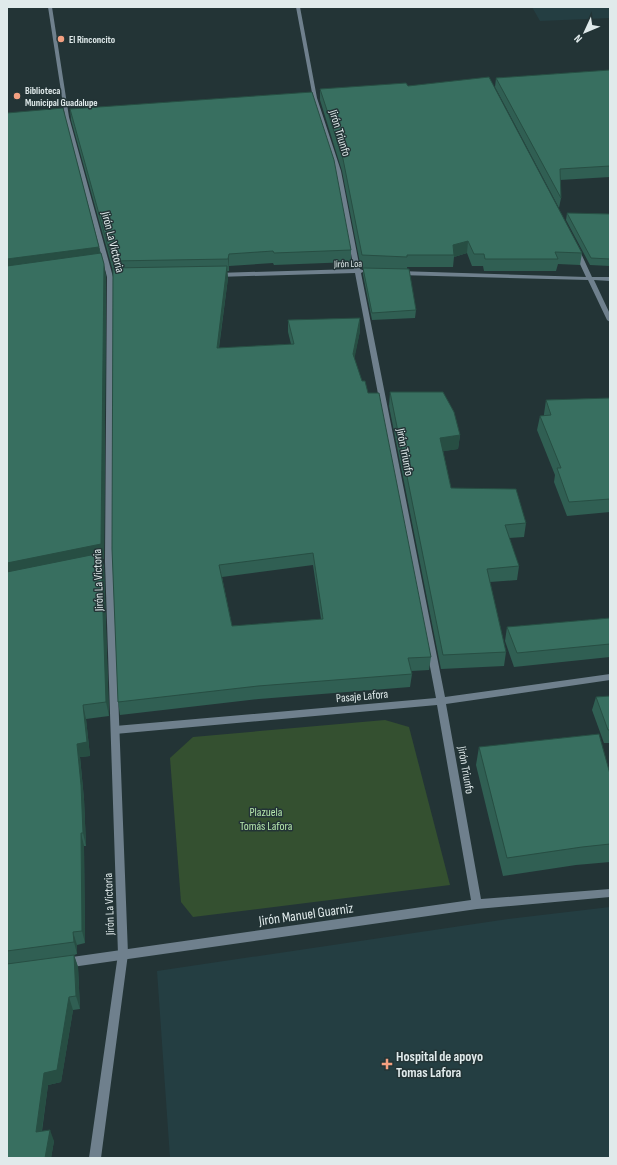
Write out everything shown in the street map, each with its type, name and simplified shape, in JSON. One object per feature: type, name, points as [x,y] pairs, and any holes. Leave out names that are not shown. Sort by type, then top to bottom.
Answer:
[{"type":"street","name":"Jirón La Victoria","points":[[50,7],[67,117],[103,263],[114,277],[105,563],[115,730],[123,954],[95,1158]]},
{"type":"street","name":"Jirón Triunfo","points":[[298,7],[315,98],[338,171],[441,701],[477,904]]},
{"type":"street","points":[[308,98],[323,97]]},
{"type":"street","points":[[574,244],[592,279],[610,320]]},
{"type":"street","name":"Jirón Loa","points":[[214,275],[357,271],[372,272]]},
{"type":"street","points":[[388,272],[610,279]]},
{"type":"street","name":"Pasaje Lafora","points":[[115,730],[441,701],[610,677]]},
{"type":"street","name":"Jirón Manuel Guarniz","points":[[54,964],[477,904],[610,893]]},
{"type":"shaded area","points":[[532,7],[610,7],[610,18],[540,21]]},
{"type":"shaded area","name":"Hospital de apoyo Tomas Lafora","points":[[610,907],[610,1158],[170,1158],[157,971],[508,919]]},
{"type":"green space","name":"Plazuela Tomás Lafora","points":[[385,720],[409,727],[450,885],[193,917],[181,902],[170,758],[193,737]]},
{"type":"building","points":[[610,70],[610,166],[560,169],[561,198],[496,78]]},
{"type":"building","points":[[489,77],[582,253],[555,252],[558,259],[485,259],[484,254],[474,254],[468,241],[453,245],[454,255],[407,255],[407,257],[362,255],[343,159],[320,89],[406,83],[408,86]]},
{"type":"building","points":[[312,92],[334,160],[351,250],[274,253],[273,251],[229,254],[228,259],[112,261],[70,109]]},
{"type":"building","points":[[63,108],[99,247],[7,259],[7,113]]},
{"type":"building","points":[[567,213],[610,214],[610,259],[591,258]]},
{"type":"building","points":[[101,253],[104,264],[101,544],[7,563],[7,266]]},
{"type":"building","points":[[227,266],[217,348],[294,344],[288,320],[360,318],[353,354],[362,381],[365,381],[368,393],[379,393],[431,657],[408,658],[412,674],[258,686],[118,702],[112,549],[113,268]],"holes":[[[313,553],[323,619],[232,626],[219,565]]]},
{"type":"building","points":[[363,268],[409,269],[416,310],[372,313]]},
{"type":"building","points":[[390,392],[443,392],[454,412],[460,435],[440,438],[451,488],[516,489],[526,523],[505,525],[519,566],[487,569],[506,652],[443,655]]},
{"type":"building","points":[[610,398],[610,499],[569,502],[557,468],[561,468],[540,416],[551,415],[546,400]]},
{"type":"building","points":[[101,553],[106,702],[83,705],[87,742],[77,744],[81,785],[83,833],[81,833],[82,931],[73,932],[74,942],[7,951],[7,572]]},
{"type":"building","points":[[610,618],[610,644],[517,653],[507,627]]},
{"type":"building","points":[[610,696],[610,730],[608,730],[596,697]]},
{"type":"building","points":[[599,734],[610,774],[610,844],[507,858],[479,747]]},
{"type":"building","points":[[74,955],[76,996],[69,997],[57,1070],[44,1073],[36,1132],[50,1130],[45,1158],[7,1158],[7,964]]},
{"type":"place","name":"El Rinconcito","points":[[61,39]]},
{"type":"place","name":"Biblioteca Municipal Guadalupe","points":[[17,96]]},
{"type":"place","name":"Hospital de apoyo Tomas Lafora","points":[[387,1064]]}]
